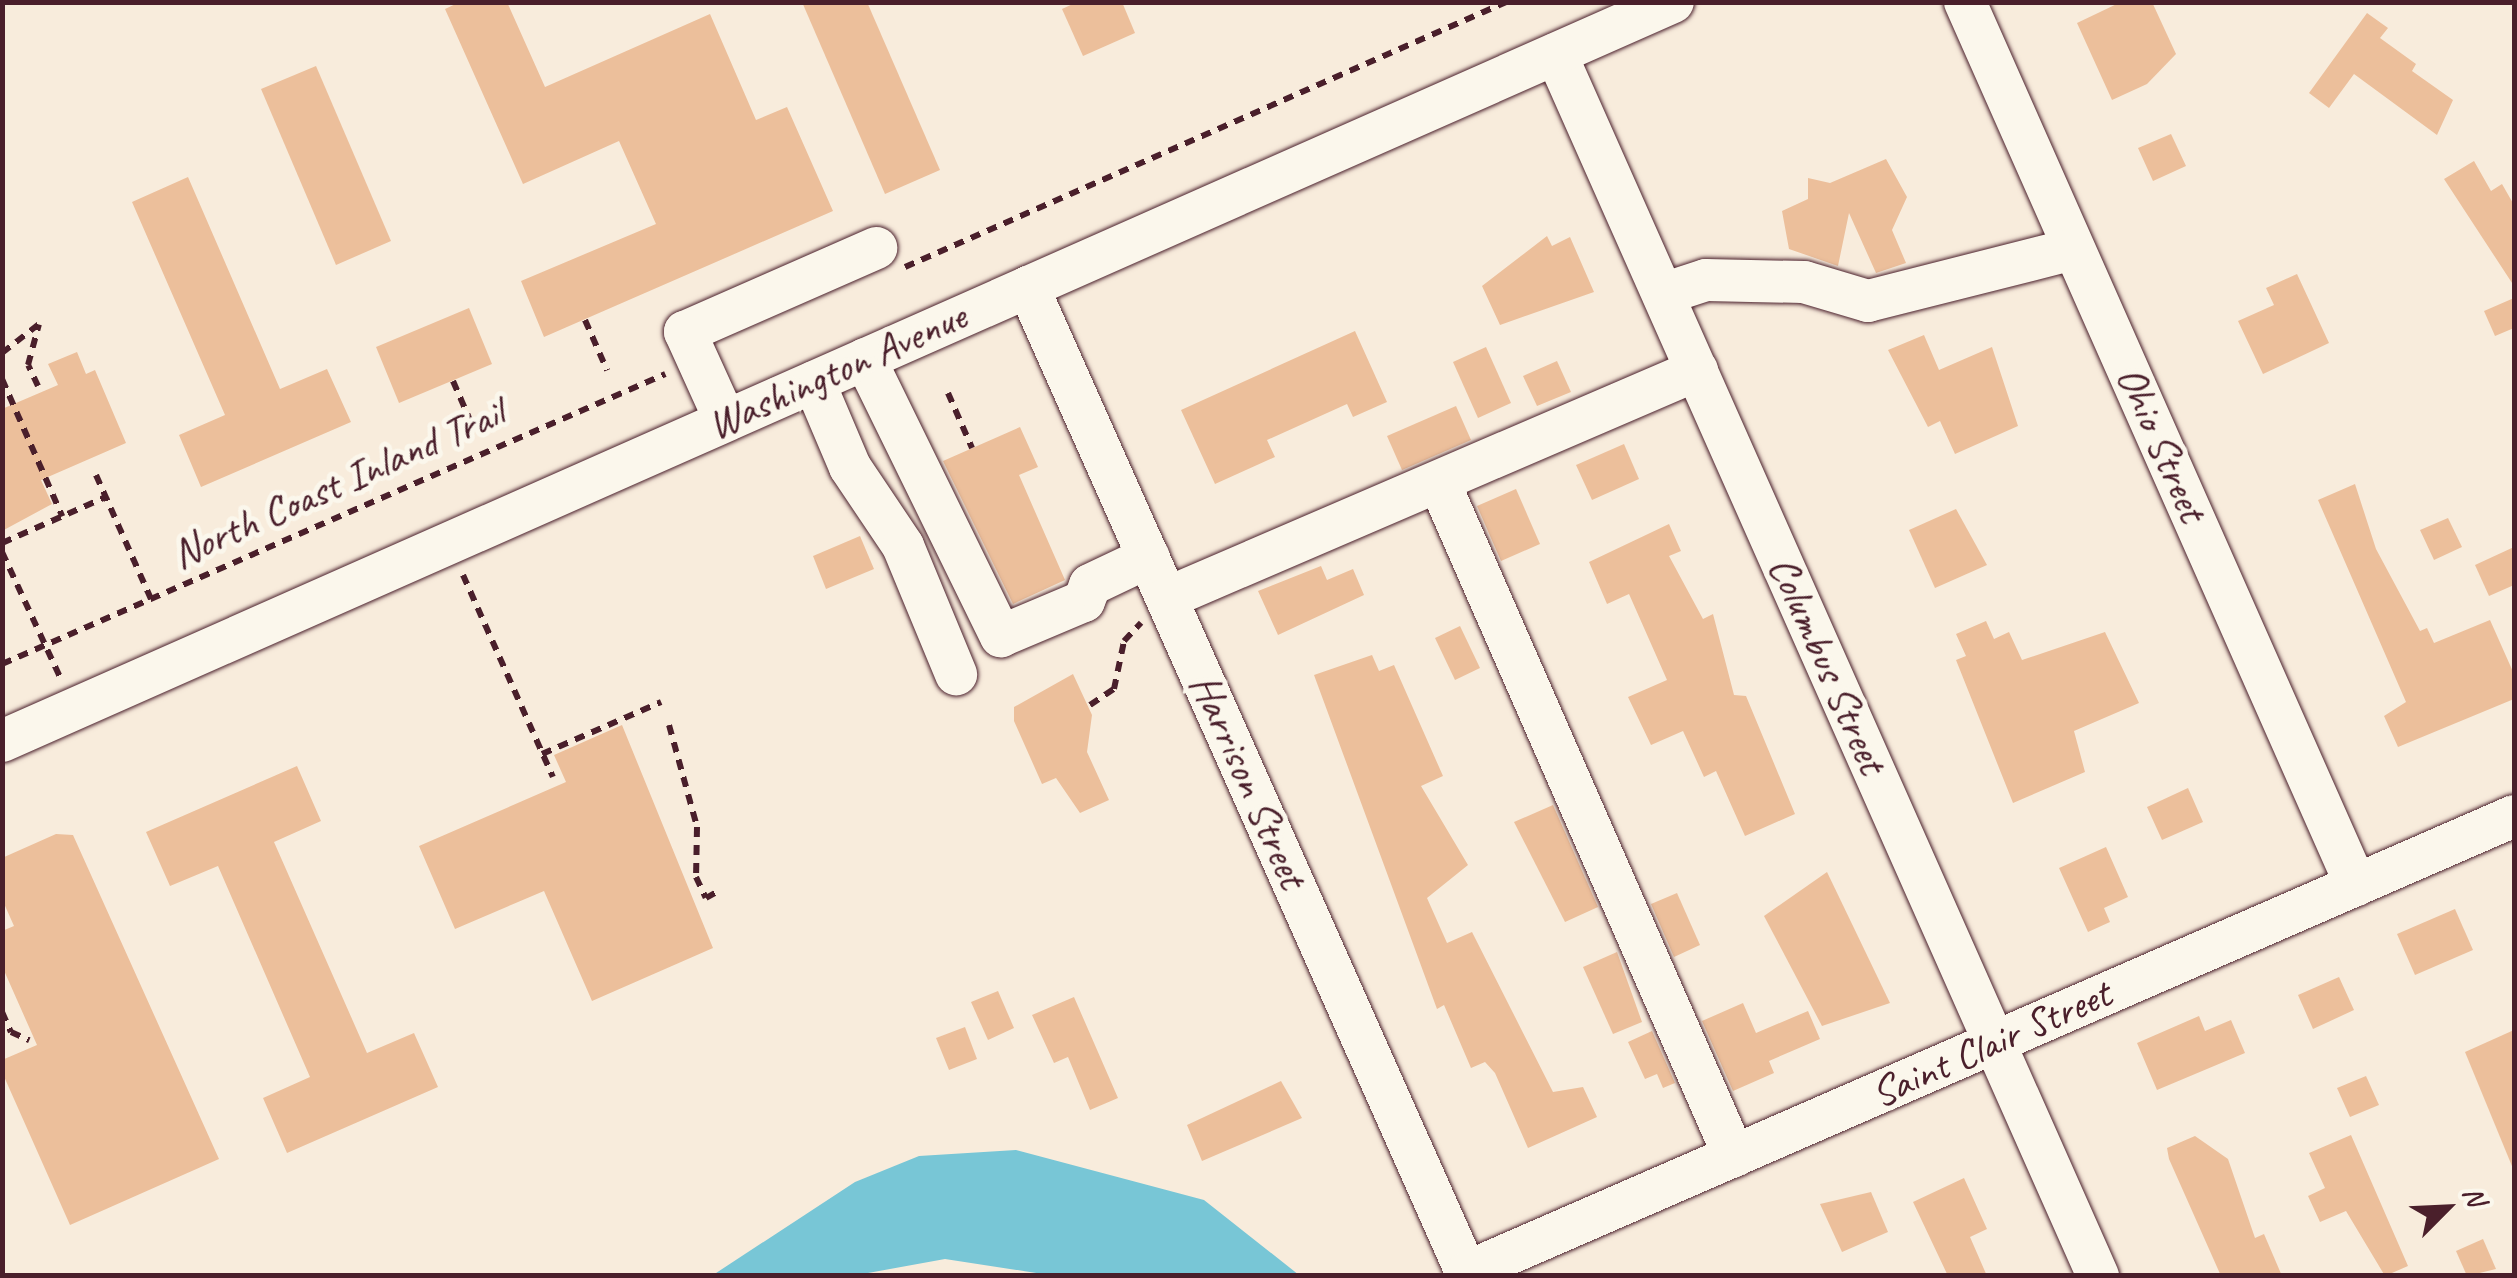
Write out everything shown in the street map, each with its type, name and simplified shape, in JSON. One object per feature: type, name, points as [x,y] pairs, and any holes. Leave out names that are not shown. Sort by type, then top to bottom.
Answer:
[{"type":"street","name":"Washington Avenue","points":[[2,741],[1673,2]]},
{"type":"street","name":"Ohio Street","points":[[1966,2],[2356,885]]},
{"type":"street","name":"Columbus Street","points":[[1556,54],[2098,1276]]},
{"type":"street","points":[[725,420],[685,332],[876,248]]},
{"type":"street","points":[[1664,294],[1706,280],[1804,282],[1868,301],[2074,249]]},
{"type":"street","name":"Harrison Street","points":[[1028,287],[1149,557],[1162,607],[1468,1274]]},
{"type":"street","points":[[866,359],[1001,636],[1084,600],[1090,585],[1149,557]]},
{"type":"street","points":[[1162,607],[1697,370]]},
{"type":"street","points":[[814,382],[850,468],[903,546],[956,674]]},
{"type":"street","points":[[1438,482],[1734,1156]]},
{"type":"street","name":"Saint Clair Street","points":[[1468,1274],[2514,816]]},
{"type":"path","points":[[1046,205],[1506,2]]},
{"type":"path","points":[[586,320],[607,370]]},
{"type":"path","points":[[2,354],[39,324],[28,364],[38,386]]},
{"type":"path","name":"North Coast Inland Trail","points":[[2,664],[697,358]]},
{"type":"path","points":[[2,380],[62,516]]},
{"type":"path","points":[[452,381],[473,427]]},
{"type":"path","points":[[948,393],[972,448]]},
{"type":"path","points":[[96,475],[152,599]]},
{"type":"path","points":[[2,542],[106,497]]},
{"type":"path","points":[[2,552],[60,676]]},
{"type":"path","points":[[461,569],[552,777]]},
{"type":"path","points":[[1090,705],[1114,689],[1124,640],[1162,607]]},
{"type":"path","points":[[542,754],[661,702]]},
{"type":"path","points":[[669,725],[697,827],[696,876],[706,898],[718,892]]},
{"type":"path","points":[[2,1012],[11,1032],[29,1040]]},
{"type":"path","points":[[2,1036],[11,1032]]},
{"type":"water","points":[[1016,1150],[1204,1200],[1299,1275],[1056,1276],[945,1259],[857,1275],[713,1275],[855,1182],[919,1156]]},
{"type":"building","points":[[460,2],[507,2],[545,87],[710,14],[756,120],[787,107],[833,211],[544,337],[521,281],[656,224],[619,141],[523,184],[445,9]]},
{"type":"building","points":[[802,2],[867,2],[940,170],[885,194]]},
{"type":"building","points":[[1077,2],[1122,2],[1135,33],[1083,56],[1062,9]]},
{"type":"building","points":[[2121,2],[2152,2],[2176,54],[2147,84],[2112,100],[2077,23]]},
{"type":"building","points":[[2367,13],[2388,28],[2380,38],[2416,64],[2412,71],[2453,100],[2437,135],[2354,74],[2329,108],[2309,93]]},
{"type":"building","points":[[316,66],[391,241],[336,265],[261,89]]},
{"type":"building","points":[[2171,134],[2186,166],[2153,181],[2138,148]]},
{"type":"building","points":[[1886,159],[1907,197],[1892,230],[1906,263],[1876,273],[1849,213],[1838,266],[1789,249],[1782,211],[1808,199],[1808,178],[1830,183]]},
{"type":"building","points":[[2474,161],[2491,191],[2502,184],[2514,205],[2514,286],[2444,179]]},
{"type":"building","points":[[188,177],[280,389],[327,369],[351,422],[201,487],[179,435],[225,415],[132,202]]},
{"type":"building","points":[[1547,236],[1552,246],[1570,237],[1594,292],[1500,325],[1482,286]]},
{"type":"building","points":[[2297,274],[2329,343],[2263,374],[2238,321],[2274,305],[2266,288]]},
{"type":"building","points":[[2514,298],[2514,328],[2495,336],[2484,311]]},
{"type":"building","points":[[469,308],[492,364],[399,403],[376,347]]},
{"type":"building","points":[[1355,331],[1387,402],[1353,417],[1347,404],[1267,440],[1275,457],[1215,484],[1181,410]]},
{"type":"building","points":[[1924,335],[1939,370],[1992,347],[2018,426],[1955,454],[1940,421],[1928,427],[1888,350]]},
{"type":"building","points":[[1486,347],[1511,403],[1478,418],[1453,362]]},
{"type":"building","points":[[77,352],[86,374],[95,370],[126,443],[41,480],[52,504],[2,531],[2,409],[58,385],[48,364]]},
{"type":"building","points":[[1557,361],[1571,392],[1537,406],[1523,376]]},
{"type":"building","points":[[1456,406],[1471,440],[1402,470],[1387,436]]},
{"type":"building","points":[[1020,427],[1038,467],[1019,475],[1065,580],[1013,604],[943,461]]},
{"type":"building","points":[[1624,444],[1639,479],[1592,500],[1576,465]]},
{"type":"building","points":[[2355,484],[2376,549],[2420,631],[2427,628],[2434,643],[2490,620],[2514,674],[2514,699],[2398,747],[2384,716],[2406,702],[2318,500]]},
{"type":"building","points":[[1516,489],[1540,544],[1501,561],[1477,506]]},
{"type":"building","points":[[1956,509],[1987,565],[1935,588],[1909,530]]},
{"type":"building","points":[[2448,518],[2462,547],[2434,560],[2420,530]]},
{"type":"building","points":[[1669,524],[1681,551],[1669,556],[1703,619],[1713,614],[1734,695],[1746,696],[1795,814],[1745,836],[1716,771],[1704,777],[1683,731],[1651,745],[1628,697],[1667,680],[1629,594],[1607,604],[1589,562]]},
{"type":"building","points":[[860,536],[874,569],[826,589],[813,556]]},
{"type":"building","points":[[2514,547],[2514,585],[2489,596],[2475,565]]},
{"type":"building","points":[[1321,566],[1327,580],[1353,569],[1364,595],[1278,635],[1258,591]]},
{"type":"building","points":[[1986,621],[1994,639],[2009,632],[2022,660],[2105,632],[2139,703],[2074,731],[2085,772],[2013,803],[1956,660],[1966,656],[1956,634]]},
{"type":"building","points":[[1460,626],[1480,668],[1455,680],[1435,638]]},
{"type":"building","points":[[1372,655],[1379,671],[1394,665],[1443,776],[1421,786],[1468,865],[1427,898],[1447,943],[1472,932],[1553,1092],[1583,1087],[1597,1117],[1528,1148],[1495,1073],[1485,1062],[1471,1068],[1444,1005],[1437,1009],[1314,675]]},
{"type":"building","points":[[1073,674],[1092,715],[1087,752],[1109,800],[1080,813],[1056,778],[1042,784],[1014,721],[1014,707]]},
{"type":"building","points":[[622,725],[713,948],[592,1001],[544,891],[455,929],[419,846],[566,782],[554,755]]},
{"type":"building","points":[[297,766],[321,821],[274,842],[367,1053],[414,1033],[438,1087],[287,1153],[263,1098],[310,1077],[218,866],[170,886],[146,832]]},
{"type":"building","points":[[2188,788],[2203,822],[2162,840],[2147,807]]},
{"type":"building","points":[[1553,805],[1598,907],[1565,922],[1514,822]]},
{"type":"building","points":[[56,834],[73,835],[219,1159],[70,1225],[2,1072],[2,1060],[37,1045],[2,966],[2,931],[14,926],[2,899],[2,858]]},
{"type":"building","points":[[2106,847],[2128,897],[2104,908],[2110,922],[2088,932],[2059,868]]},
{"type":"building","points":[[1827,872],[1890,1003],[1822,1026],[1764,916]]},
{"type":"building","points":[[1677,893],[1700,945],[1674,957],[1651,904]]},
{"type":"building","points":[[2455,909],[2473,950],[2415,975],[2397,934]]},
{"type":"building","points":[[1617,952],[1642,1022],[1613,1034],[1583,967]]},
{"type":"building","points":[[2339,977],[2354,1010],[2313,1029],[2298,995]]},
{"type":"building","points":[[998,991],[1014,1028],[988,1040],[971,1002]]},
{"type":"building","points":[[1074,997],[1118,1098],[1090,1110],[1068,1057],[1054,1063],[1032,1015]]},
{"type":"building","points":[[1743,1003],[1756,1033],[1808,1011],[1820,1039],[1769,1061],[1774,1073],[1733,1091],[1702,1021]]},
{"type":"building","points":[[2199,1016],[2205,1031],[2231,1020],[2245,1053],[2157,1090],[2137,1043]]},
{"type":"building","points":[[965,1027],[977,1059],[949,1070],[936,1038]]},
{"type":"building","points":[[2514,1030],[2514,1171],[2465,1052]]},
{"type":"building","points":[[1652,1031],[1675,1083],[1663,1088],[1657,1074],[1645,1079],[1628,1042]]},
{"type":"building","points":[[2366,1076],[2379,1105],[2350,1117],[2337,1088]]},
{"type":"building","points":[[1281,1081],[1302,1118],[1202,1161],[1187,1125]]},
{"type":"building","points":[[2351,1135],[2408,1266],[2385,1276],[2346,1211],[2320,1222],[2308,1196],[2325,1188],[2309,1153]]},
{"type":"building","points":[[2195,1136],[2228,1159],[2255,1238],[2264,1234],[2282,1276],[2221,1276],[2169,1159],[2167,1148]]},
{"type":"building","points":[[1964,1178],[1987,1229],[1970,1237],[1987,1276],[1948,1276],[1913,1202]]},
{"type":"building","points":[[1871,1192],[1888,1232],[1842,1252],[1820,1204]]},
{"type":"building","points":[[2483,1239],[2496,1269],[2467,1276],[2456,1251]]}]
